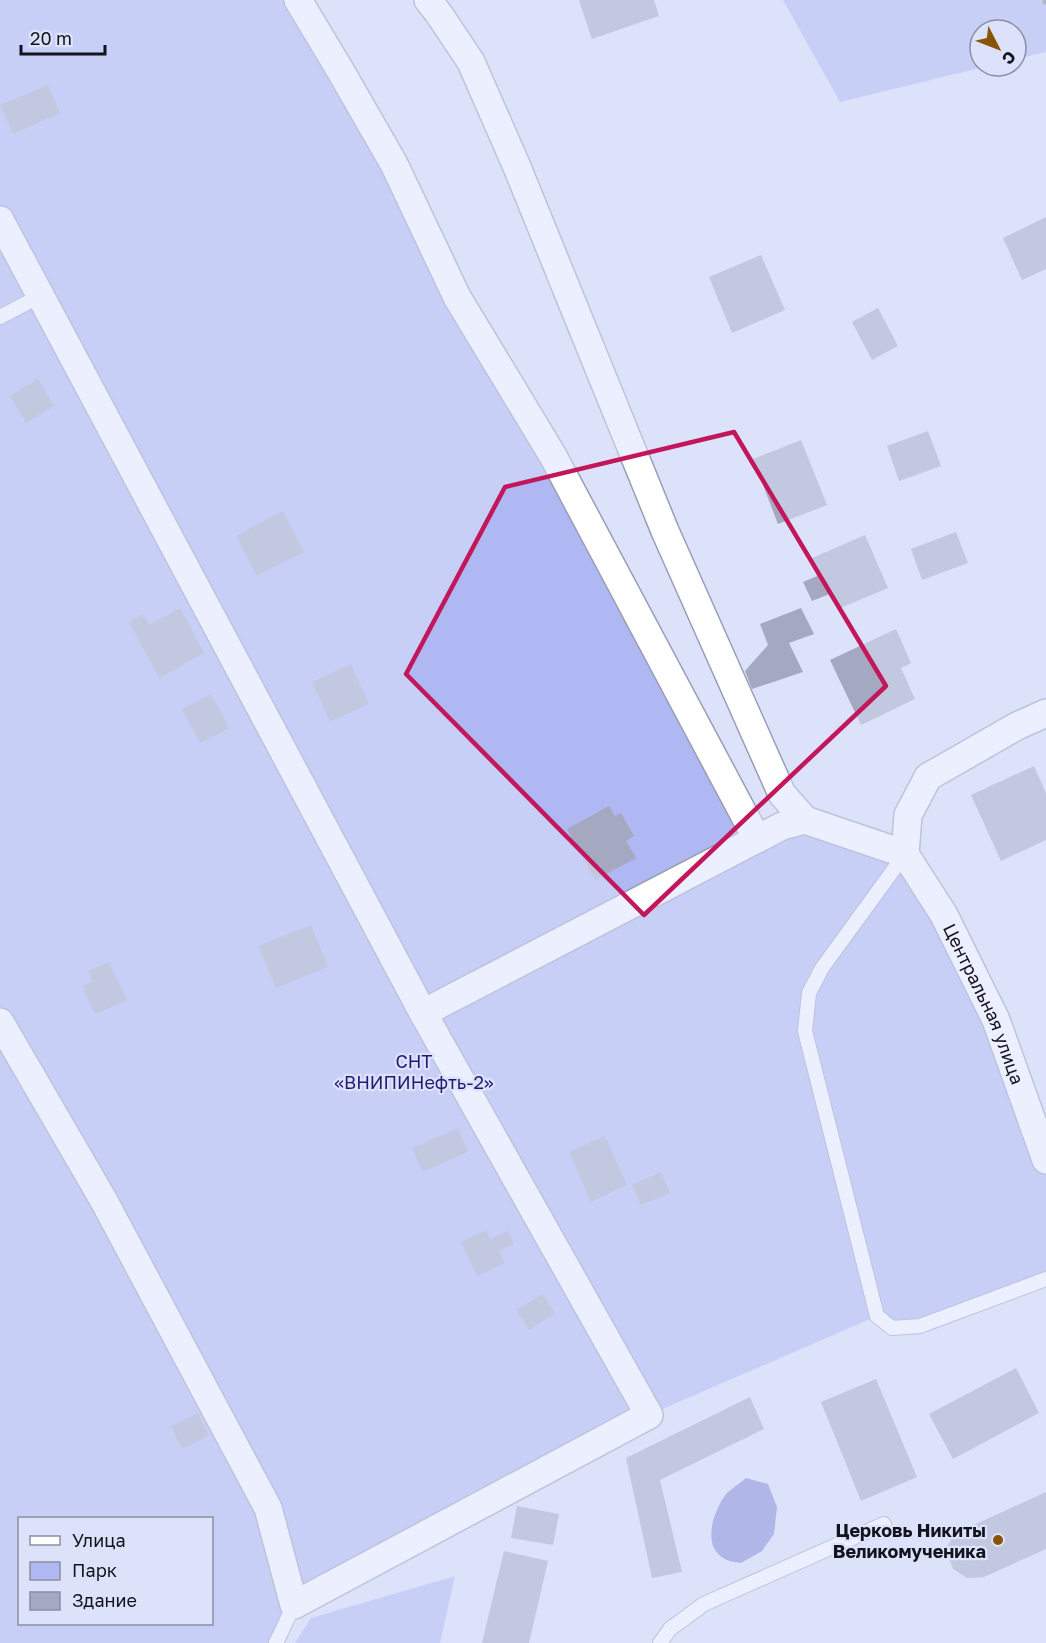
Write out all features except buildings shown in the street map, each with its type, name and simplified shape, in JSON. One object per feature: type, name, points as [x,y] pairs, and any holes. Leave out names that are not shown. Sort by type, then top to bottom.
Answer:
[{"type":"street","points":[[298,0],[394,164],[457,297],[553,456],[757,839]]},
{"type":"street","points":[[428,0],[471,62],[517,167],[669,541],[782,794],[805,820],[905,854],[908,815],[928,777],[1017,726],[1046,713]]},
{"type":"street","points":[[0,220],[423,1013],[649,1415],[294,1605],[268,1508],[104,1201],[0,1022]]},
{"type":"street","points":[[423,1013],[782,826],[805,820]]},
{"type":"street","name":"Центральная улица","points":[[905,854],[944,915],[996,1020],[1046,1160]]},
{"type":"lane","points":[[0,317],[40,296]]},
{"type":"lane","points":[[905,854],[822,968],[809,993],[805,1031],[877,1316],[891,1328],[920,1326],[1046,1279]]},
{"type":"lane","points":[[660,1643],[670,1629],[704,1604],[884,1524]]},
{"type":"lane","points":[[276,1643],[294,1605]]},
{"type":"highlighted area","points":[[734,432],[886,686],[644,915],[406,674],[505,487]]},
{"type":"green space","name":"СНТ «ВНИПИНефть-2»","points":[[0,0],[298,0],[757,839],[782,826],[905,854],[1046,1160],[1046,1279],[892,1328],[877,1316],[649,1415],[294,1604],[276,1643],[0,1643]]},
{"type":"green space","points":[[783,0],[1046,0],[1046,52],[1028,56],[1028,18],[968,18],[968,71],[840,102]]},
{"type":"green space","points":[[455,1576],[440,1643],[295,1643],[311,1618]]},
{"type":"shaded area","points":[[746,1478],[768,1484],[777,1507],[774,1534],[762,1551],[741,1563],[729,1561],[719,1555],[711,1538],[714,1519],[722,1500]]},
{"type":"place","name":"Церковь Никиты Великомученика","points":[[998,1540]]}]
